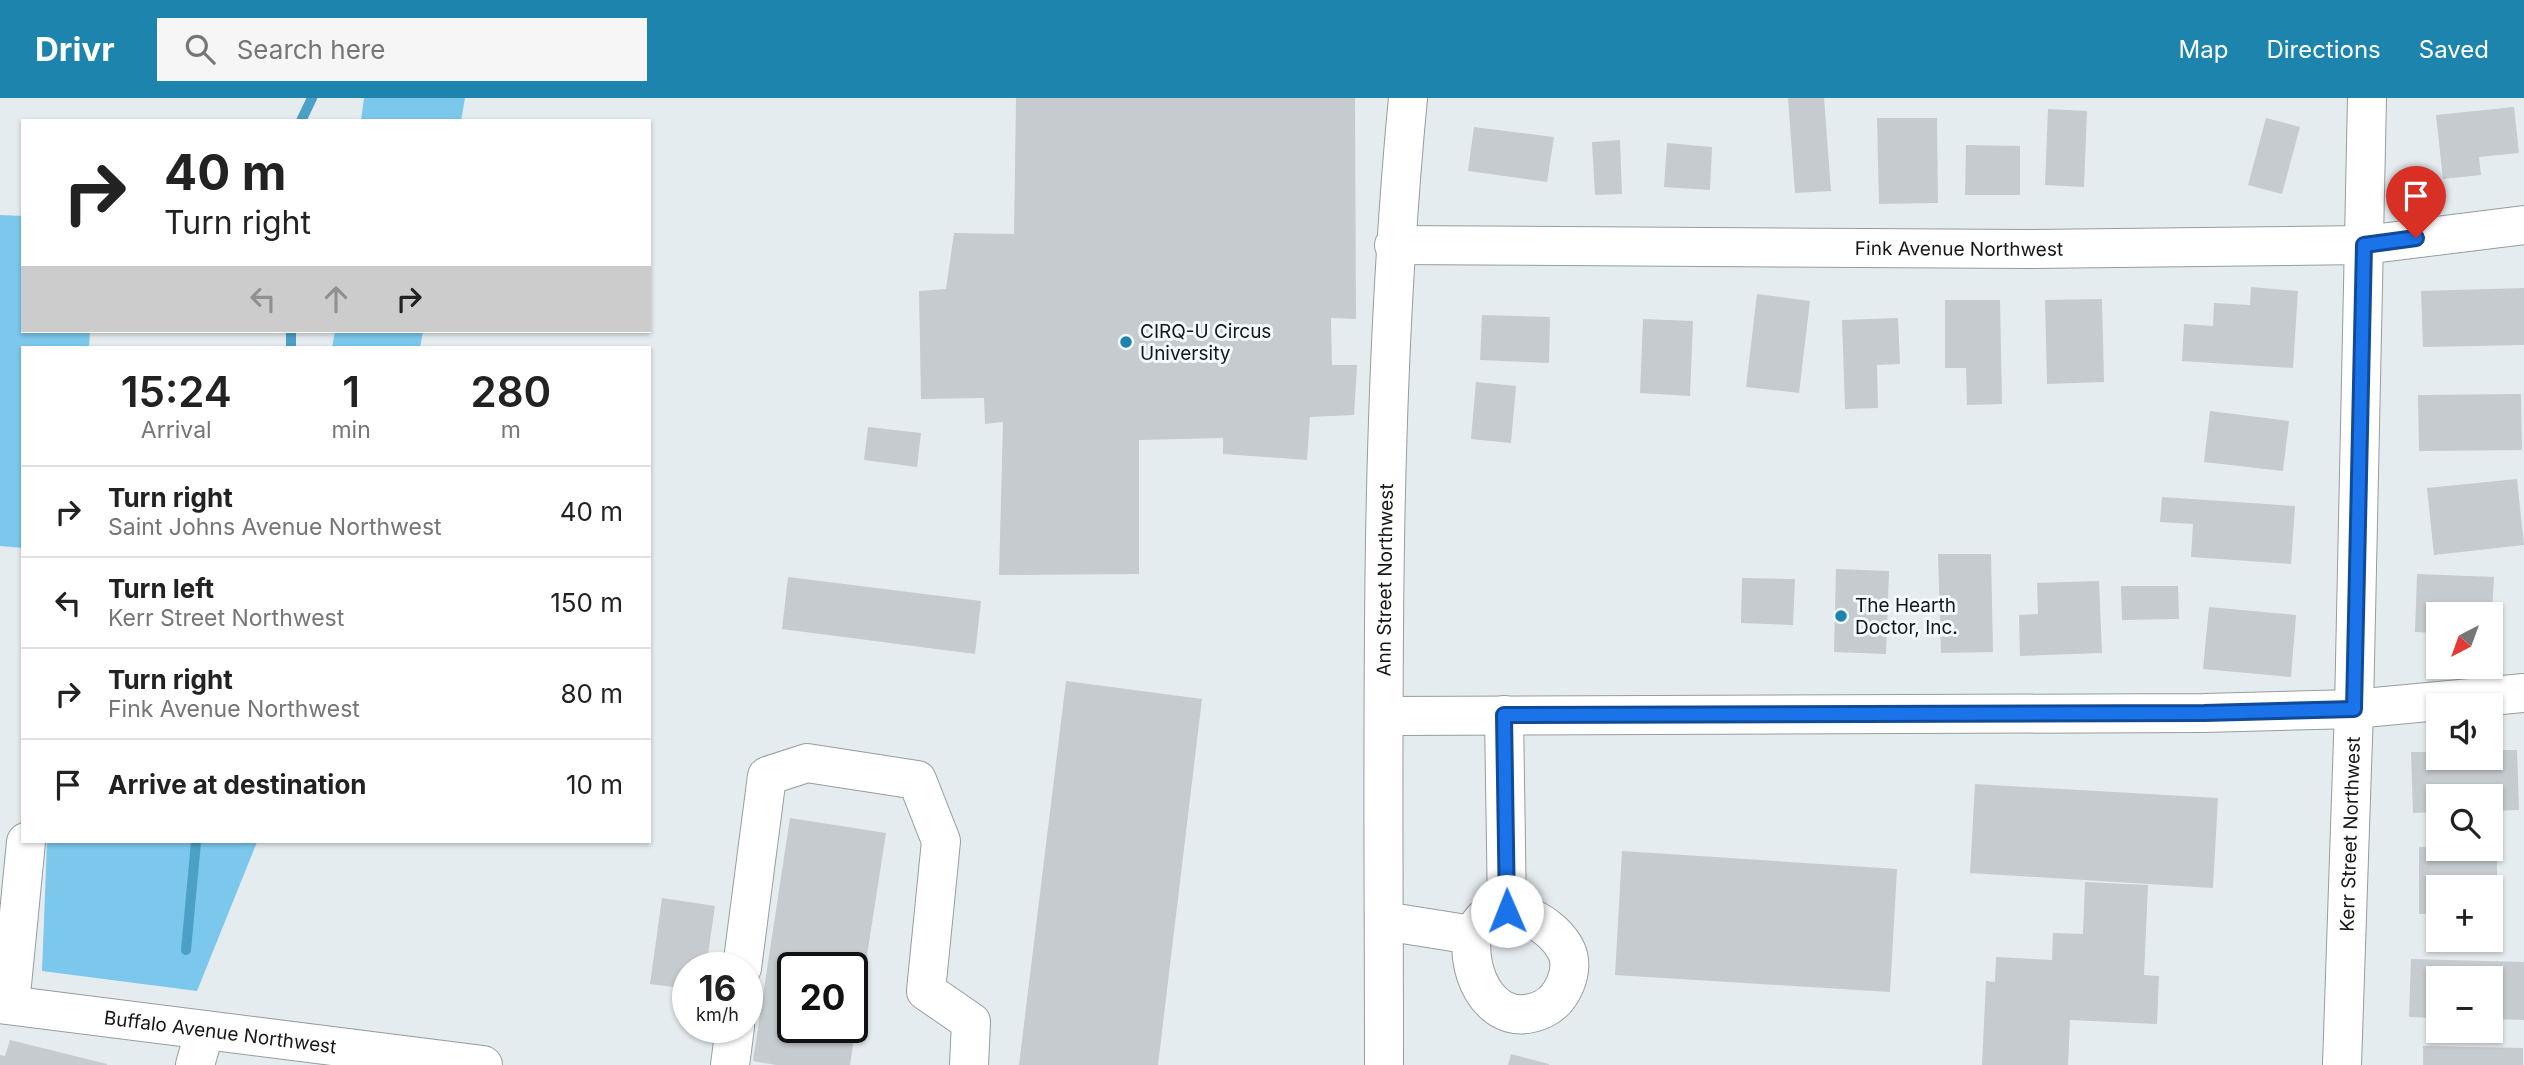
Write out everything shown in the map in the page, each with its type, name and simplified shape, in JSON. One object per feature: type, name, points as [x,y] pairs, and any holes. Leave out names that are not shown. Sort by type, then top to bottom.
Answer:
[{"type":"street","name":"Ann Street Northwest","points":[[1384,1065],[1383,600],[1394,244],[1408,98]]},
{"type":"street","name":"Kerr Street Northwest","points":[[2342,1065],[2354,709],[2367,98]]},
{"type":"street","name":"Fink Avenue Northwest","points":[[1394,244],[2015,248],[2364,245],[2524,225]]},
{"type":"street","points":[[1384,716],[2204,713],[2354,709],[2524,693]]},
{"type":"street","points":[[1504,715],[1507,911]]},
{"type":"street","points":[[744,952],[767,776],[807,762],[917,780],[941,841],[926,991],[971,1022],[969,1065]]},
{"type":"street","points":[[5,1005],[26,843]]},
{"type":"street","points":[[1507,911],[1533,919],[1553,932],[1567,952],[1567,984],[1552,1005],[1536,1012],[1517,1013],[1496,1006],[1477,984],[1469,955],[1472,935],[1484,918],[1507,911]]},
{"type":"street","points":[[1384,921],[1472,935]]},
{"type":"street","name":"Buffalo Avenue Northwest","points":[[5,1005],[200,1048],[483,1065]]},
{"type":"street","points":[[730,1065],[733,1043]]},
{"type":"shaded area","points":[[364,98],[465,98],[461,119],[361,119]]},
{"type":"shaded area","points":[[0,215],[21,216],[21,333],[90,333],[89,346],[21,346],[21,548],[0,546]]},
{"type":"shaded area","points":[[335,333],[423,333],[420,346],[332,346]]},
{"type":"shaded area","points":[[47,843],[257,843],[197,991],[42,971]]},
{"type":"building","name":"CIRQ-U Circus University","points":[[1016,98],[1355,98],[1356,319],[1331,318],[1332,365],[1357,365],[1354,415],[1310,417],[1307,460],[1223,454],[1223,438],[1139,440],[1139,574],[999,575],[1003,422],[985,424],[984,398],[921,399],[919,291],[946,289],[954,233],[1014,234]]},
{"type":"building","points":[[1788,98],[1824,98],[1831,191],[1795,193]]},
{"type":"building","points":[[2514,107],[2519,153],[2479,157],[2481,175],[2443,179],[2436,115]]},
{"type":"building","points":[[2048,109],[2087,111],[2084,187],[2045,185]]},
{"type":"building","points":[[1877,118],[1937,118],[1938,203],[1879,204]]},
{"type":"building","points":[[2266,118],[2300,127],[2282,194],[2248,185]]},
{"type":"building","points":[[1474,127],[1554,137],[1547,182],[1468,171]]},
{"type":"building","points":[[1620,140],[1622,194],[1595,195],[1592,142]]},
{"type":"building","points":[[1667,143],[1712,147],[1710,190],[1664,187]]},
{"type":"building","points":[[1966,145],[2020,146],[2020,195],[1965,195]]},
{"type":"building","points":[[2251,287],[2298,291],[2293,368],[2182,361],[2184,324],[2213,326],[2214,303],[2250,305]]},
{"type":"building","points":[[2524,288],[2524,345],[2423,347],[2421,291]]},
{"type":"building","points":[[1757,294],[1810,301],[1799,393],[1746,387]]},
{"type":"building","points":[[2102,299],[2104,382],[2047,384],[2045,300]]},
{"type":"building","points":[[1945,300],[2000,300],[2002,404],[1967,405],[1966,368],[1945,368]]},
{"type":"building","points":[[1482,315],[1550,317],[1549,363],[1480,360]]},
{"type":"building","points":[[1898,318],[1900,364],[1877,365],[1878,408],[1845,409],[1842,320]]},
{"type":"building","points":[[1643,319],[1693,321],[1690,396],[1640,393]]},
{"type":"building","points":[[1476,382],[1516,386],[1511,443],[1471,439]]},
{"type":"building","points":[[2521,394],[2522,450],[2419,451],[2418,395]]},
{"type":"building","points":[[2210,411],[2289,421],[2283,471],[2204,462]]},
{"type":"building","points":[[868,427],[921,433],[917,467],[864,460]]},
{"type":"building","points":[[2517,479],[2524,545],[2434,555],[2427,488]]},
{"type":"building","points":[[2162,497],[2295,506],[2291,564],[2191,557],[2193,524],[2160,522]]},
{"type":"building","points":[[1938,554],[1991,554],[1993,652],[1941,653]]},
{"type":"building","points":[[1836,569],[1889,571],[1886,654],[1834,652]]},
{"type":"building","points":[[2417,574],[2494,577],[2493,602],[2426,602],[2426,632],[2415,632]]},
{"type":"building","points":[[788,577],[981,601],[975,654],[782,629]]},
{"type":"building","points":[[1742,578],[1795,579],[1793,625],[1741,623]]},
{"type":"building","points":[[2099,581],[2102,653],[2020,656],[2019,615],[2038,614],[2037,583]]},
{"type":"building","points":[[2121,586],[2178,586],[2179,619],[2122,620]]},
{"type":"building","points":[[2209,607],[2296,615],[2291,677],[2203,669]]},
{"type":"building","points":[[1066,681],[1202,699],[1158,1065],[1019,1065]]},
{"type":"building","points":[[2503,750],[2517,750],[2519,810],[2503,811],[2503,784],[2426,784],[2426,812],[2413,813],[2411,752],[2426,752],[2426,770],[2503,770]]},
{"type":"building","points":[[1975,784],[2218,798],[2213,888],[1970,873]]},
{"type":"building","points":[[790,818],[886,833],[868,952],[777,952],[777,1043],[853,1043],[850,1065],[776,1065],[753,1061],[756,1043],[763,1043],[763,995]]},
{"type":"building","points":[[2419,847],[2426,847],[2426,861],[2497,861],[2497,875],[2426,875],[2426,914],[2419,914]]},
{"type":"building","points":[[1622,851],[1897,869],[1890,992],[1615,975]]},
{"type":"building","points":[[2085,882],[2148,885],[2144,975],[2159,976],[2157,1024],[2070,1020],[2068,1065],[1982,1065],[1986,981],[1995,982],[1996,957],[2052,960],[2053,933],[2083,934]]},
{"type":"building","points":[[662,898],[715,906],[708,952],[672,952],[672,987],[650,984]]},
{"type":"building","points":[[2411,959],[2524,962],[2524,1020],[2503,1019],[2503,966],[2426,966],[2426,1018],[2409,1017]]},
{"type":"building","points":[[10,1040],[107,1065],[0,1065],[0,1055],[5,1056]]},
{"type":"building","points":[[2423,1046],[2523,1048],[2523,1065],[2423,1065]]},
{"type":"building","points":[[1511,1054],[1549,1064],[1549,1065],[1508,1065]]},
{"type":"waterway","points":[[302,119],[312,98]]},
{"type":"waterway","points":[[291,333],[291,346]]},
{"type":"waterway","points":[[186,950],[196,843]]},
{"type":"place","name":"CIRQ-U Circus University","points":[[1126,342]]},
{"type":"place","name":"The Hearth Doctor, Inc.","points":[[1841,616]]},
{"type":"route","points":[[1507,911],[1504,715],[2204,713],[2354,709],[2364,245],[2416,238]]}]
